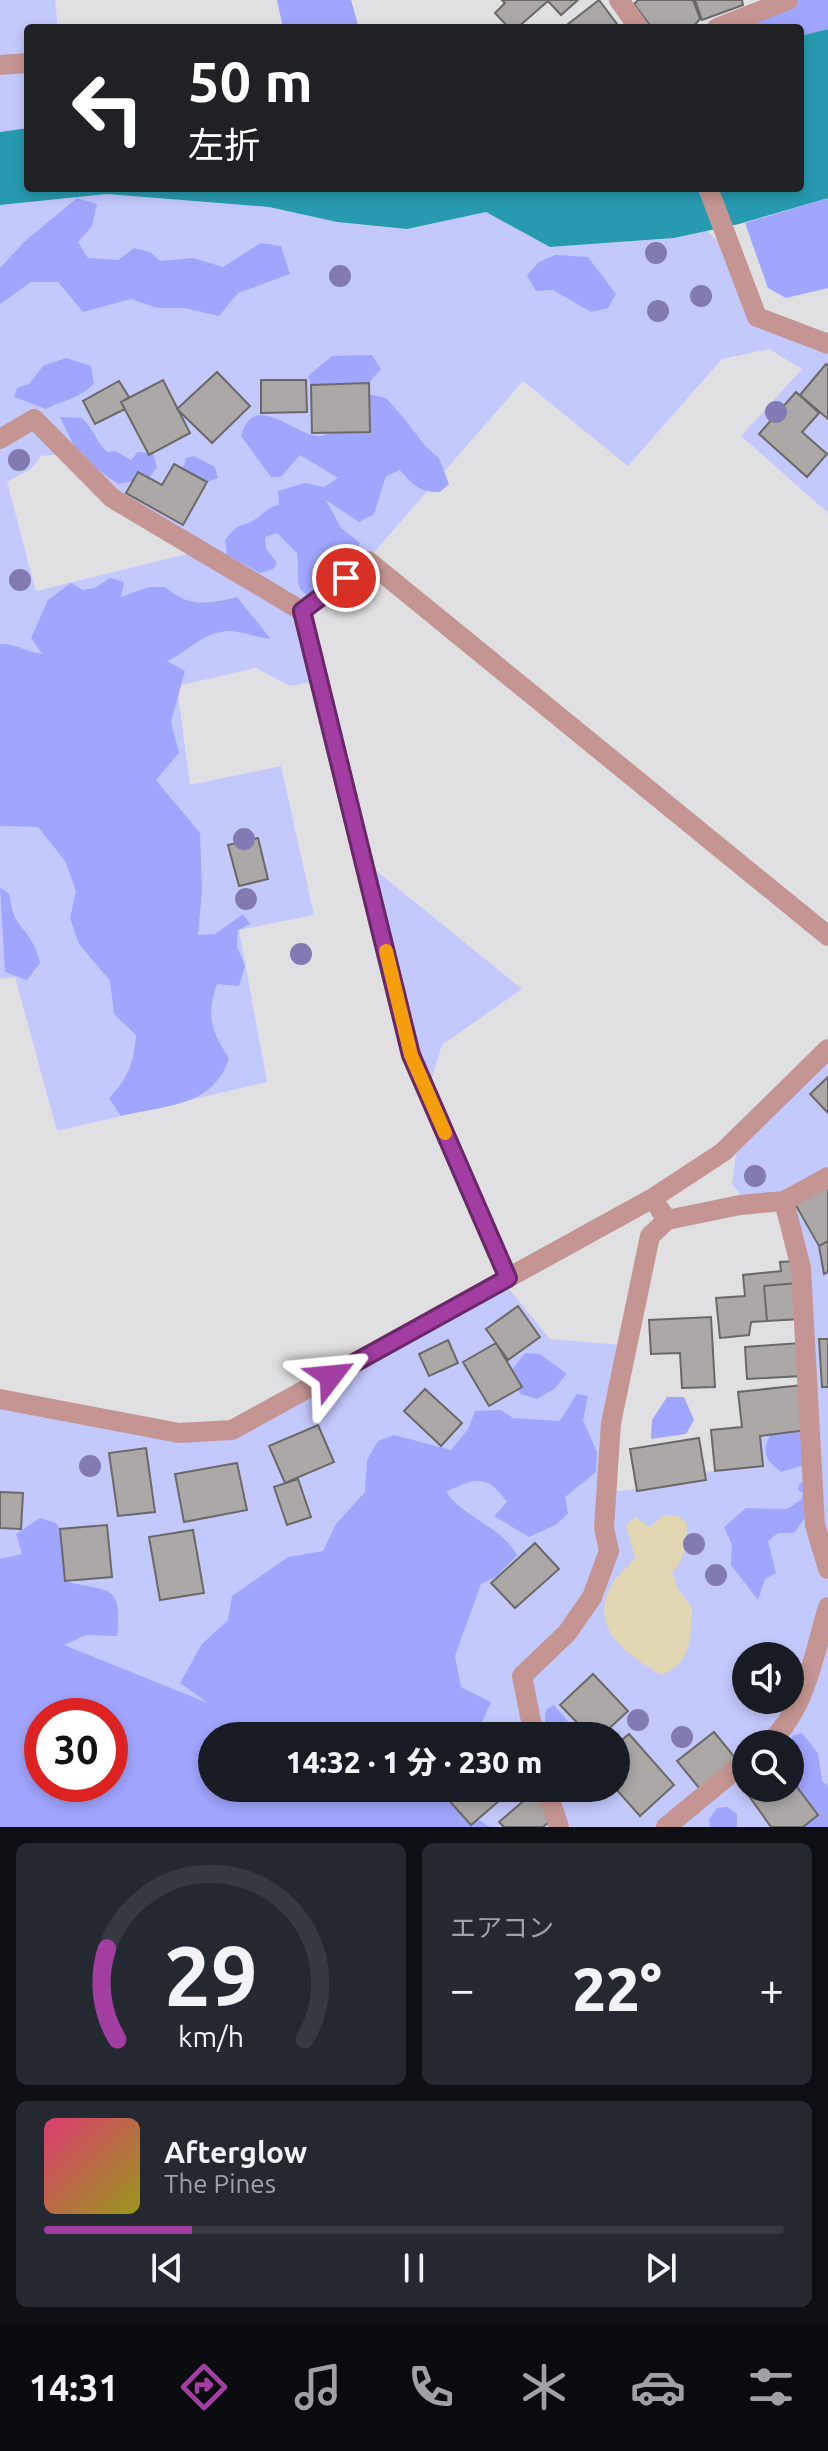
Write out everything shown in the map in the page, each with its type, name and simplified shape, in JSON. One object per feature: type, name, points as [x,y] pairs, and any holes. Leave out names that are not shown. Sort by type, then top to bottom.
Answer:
[{"type":"street","points":[[619,0],[636,24]]},
{"type":"street","points":[[727,24],[788,0]]},
{"type":"street","points":[[0,65],[24,63]]},
{"type":"street","points":[[710,192],[757,317],[828,344]]},
{"type":"street","points":[[0,439],[34,419],[112,498],[302,611],[411,1055],[508,1278]]},
{"type":"street","points":[[302,611],[368,561],[828,936]]},
{"type":"street","points":[[0,1399],[179,1433],[232,1430],[653,1198],[723,1152],[828,1049]]},
{"type":"street","points":[[531,1722],[522,1676],[567,1633],[592,1597],[609,1551],[604,1528],[611,1423],[650,1236],[667,1220],[740,1205],[784,1201],[828,1177]]},
{"type":"street","points":[[653,1198],[667,1220]]},
{"type":"street","points":[[784,1201],[801,1268],[815,1525],[828,1569]]},
{"type":"street","points":[[780,1730],[800,1700],[828,1607]]},
{"type":"street","points":[[666,1827],[732,1773]]},
{"type":"street","points":[[551,1802],[559,1827]]},
{"type":"shaded area","points":[[0,0],[55,0],[58,24],[24,24],[24,57],[0,59]]},
{"type":"shaded area","points":[[277,0],[351,0],[358,24],[282,24]]},
{"type":"shaded area","points":[[799,0],[828,0],[828,29],[804,35],[804,24],[745,24]]},
{"type":"shaded area","points":[[828,29],[828,198],[739,224],[674,238],[550,247],[486,212],[407,229],[337,222],[269,207],[107,194],[0,205],[0,132],[24,129],[24,192],[804,192],[804,35]]},
{"type":"shaded area","points":[[24,69],[24,129],[0,132],[0,70]]},
{"type":"shaded area","points":[[107,194],[269,207],[337,222],[407,229],[486,212],[551,247],[674,238],[707,231],[719,243],[748,313],[828,351],[828,513],[741,436],[802,369],[769,349],[722,359],[628,466],[523,381],[370,557],[302,611],[113,497],[35,418],[0,438],[0,205]]},
{"type":"shaded area","points":[[77,198],[97,204],[92,226],[78,242],[88,258],[118,260],[134,248],[150,252],[160,261],[193,258],[223,267],[261,243],[281,246],[290,274],[238,293],[219,316],[184,308],[157,308],[131,299],[83,312],[58,282],[31,282],[0,304],[0,268],[24,242]]},
{"type":"shaded area","points":[[828,198],[828,288],[786,298],[768,288],[745,223]]},
{"type":"shaded area","points":[[555,255],[588,257],[616,294],[608,308],[591,312],[553,290],[536,291],[527,275],[539,262]]},
{"type":"shaded area","points":[[372,355],[381,369],[369,383],[311,385],[308,376],[332,356]]},
{"type":"shaded area","points":[[66,358],[91,366],[94,383],[84,392],[46,409],[14,397],[17,388],[29,384],[43,366]]},
{"type":"shaded area","points":[[369,394],[386,398],[402,416],[426,447],[439,458],[449,484],[440,492],[427,491],[413,484],[400,470],[386,476],[374,514],[359,522],[326,500],[341,528],[360,543],[326,602],[302,591],[298,580],[297,553],[277,533],[265,537],[266,549],[277,563],[273,569],[260,573],[227,555],[225,540],[237,527],[279,505],[278,491],[305,483],[324,487],[338,478],[300,455],[281,477],[271,477],[241,436],[247,422],[256,416],[266,416],[311,435],[321,436],[341,424]]},
{"type":"shaded area","points":[[60,417],[82,418],[107,452],[115,451],[131,460],[138,452],[153,453],[157,467],[149,478],[118,484],[79,456]]},
{"type":"shaded area","points":[[33,424],[62,454],[41,456],[32,468],[7,482],[36,591],[195,552],[299,613],[316,681],[290,686],[256,668],[177,686],[190,785],[281,766],[314,915],[239,930],[267,1082],[57,1131],[15,977],[0,979],[0,443]]},
{"type":"shaded area","points":[[194,456],[215,467],[218,478],[207,482],[183,468],[186,458]]},
{"type":"shaded area","points":[[110,578],[124,582],[121,597],[149,587],[165,587],[190,601],[237,597],[271,639],[234,631],[219,632],[167,661],[185,671],[171,722],[179,753],[156,780],[200,833],[202,889],[198,935],[215,934],[243,914],[250,924],[238,930],[237,947],[245,966],[239,986],[217,984],[212,1005],[214,1031],[229,1058],[222,1074],[200,1095],[186,1101],[121,1116],[109,1098],[129,1070],[136,1035],[114,1014],[110,981],[79,944],[70,918],[76,891],[65,861],[38,827],[0,826],[0,644],[42,654],[31,638],[48,600],[71,583],[83,590],[95,588]]},
{"type":"shaded area","points":[[363,860],[522,989],[442,1045],[431,1081],[411,1055]]},
{"type":"shaded area","points":[[0,887],[9,894],[15,918],[38,956],[40,963],[27,980],[5,972]]},
{"type":"shaded area","points":[[828,1062],[828,1541],[822,1523],[790,1204],[745,1200],[732,1184],[738,1140]]},
{"type":"shaded area","points":[[509,1289],[550,1339],[621,1345],[603,1493],[705,1480],[704,1472],[763,1466],[760,1436],[807,1430],[828,1575],[828,1827],[434,1827],[379,1802],[630,1802],[630,1722],[205,1722],[0,1628],[0,1405],[236,1436]]},
{"type":"shaded area","points":[[525,1353],[540,1354],[567,1374],[554,1389],[537,1399],[520,1394],[512,1370]]},
{"type":"shaded area","points":[[577,1394],[588,1396],[583,1420],[597,1452],[596,1472],[565,1497],[568,1513],[557,1524],[529,1537],[494,1516],[507,1502],[486,1482],[473,1481],[446,1492],[454,1502],[502,1536],[517,1555],[497,1576],[481,1584],[455,1656],[461,1687],[491,1702],[482,1722],[198,1722],[198,1802],[447,1802],[490,1827],[0,1827],[0,1559],[22,1554],[16,1534],[40,1518],[56,1523],[60,1529],[65,1581],[102,1589],[115,1598],[117,1636],[86,1635],[64,1645],[208,1703],[180,1683],[202,1644],[228,1620],[232,1596],[288,1557],[323,1551],[336,1524],[365,1492],[367,1460],[378,1441],[394,1435],[451,1450],[468,1429],[475,1411],[501,1410],[513,1418],[560,1421]]},
{"type":"shaded area","points":[[667,1397],[684,1397],[694,1420],[686,1434],[651,1439],[652,1420]]},
{"type":"shaded area","points":[[800,1431],[804,1465],[781,1472],[766,1455],[768,1440],[771,1434]]},
{"type":"shaded area","points":[[807,1482],[810,1511],[794,1533],[778,1533],[768,1541],[776,1573],[765,1579],[758,1600],[731,1565],[732,1545],[724,1527],[746,1508],[787,1509],[802,1499],[803,1493],[798,1490],[800,1483]]},
{"type":"shaded area","points":[[554,1705],[568,1722],[545,1722],[546,1710]]},
{"type":"shaded area","points":[[804,1736],[818,1753],[822,1781],[828,1786],[828,1827],[803,1827],[818,1815],[804,1796]]},
{"type":"shaded area","points":[[728,1807],[737,1814],[737,1827],[710,1827],[709,1819],[717,1808]]},
{"type":"sand","points":[[664,1515],[678,1516],[687,1523],[683,1556],[672,1572],[678,1589],[692,1608],[688,1648],[679,1664],[661,1675],[623,1648],[607,1625],[604,1612],[606,1597],[614,1581],[635,1557],[626,1526],[635,1517],[650,1527]]},
{"type":"building","points":[[502,0],[578,0],[561,15],[548,1],[522,24],[505,24],[495,13],[505,3]]},
{"type":"building","points":[[599,0],[617,24],[568,24]]},
{"type":"building","points":[[638,0],[693,0],[700,19],[696,24],[649,24],[634,4]]},
{"type":"building","points":[[695,0],[742,0],[743,5],[702,20]]},
{"type":"building","points":[[826,364],[828,366],[828,419],[800,395]]},
{"type":"building","points":[[217,372],[250,406],[212,443],[177,409]]},
{"type":"building","points":[[163,380],[190,433],[149,455],[121,402]]},
{"type":"building","points":[[261,380],[306,380],[307,412],[261,413]]},
{"type":"building","points":[[119,381],[129,397],[121,402],[125,409],[95,424],[83,401]]},
{"type":"building","points":[[369,383],[370,432],[312,433],[311,385]]},
{"type":"building","points":[[796,392],[819,413],[802,432],[827,454],[807,477],[759,434]]},
{"type":"building","points":[[174,464],[207,482],[183,525],[126,493],[138,472],[162,485]]},
{"type":"building","points":[[258,838],[268,879],[239,886],[228,845]]},
{"type":"building","points":[[828,1077],[828,1113],[810,1094]]},
{"type":"building","points":[[828,1183],[828,1241],[819,1246],[794,1202]]},
{"type":"building","points":[[828,1241],[828,1272],[824,1274],[819,1246]]},
{"type":"building","points":[[796,1261],[798,1283],[764,1286],[767,1321],[751,1322],[749,1335],[720,1338],[716,1298],[745,1296],[743,1275],[781,1271],[780,1262]]},
{"type":"building","points":[[798,1283],[801,1319],[767,1321],[764,1286]]},
{"type":"building","points":[[518,1306],[540,1337],[508,1360],[486,1329]]},
{"type":"building","points":[[711,1317],[715,1387],[682,1388],[680,1353],[651,1354],[649,1320]]},
{"type":"building","points":[[819,1339],[828,1339],[828,1387],[822,1387]]},
{"type":"building","points":[[448,1340],[458,1363],[429,1376],[419,1354]]},
{"type":"building","points":[[496,1343],[522,1387],[489,1406],[463,1362]]},
{"type":"building","points":[[800,1343],[802,1376],[747,1379],[745,1347]]},
{"type":"building","points":[[802,1385],[807,1430],[760,1436],[763,1466],[715,1471],[711,1430],[742,1427],[738,1392]]},
{"type":"building","points":[[425,1389],[462,1423],[441,1446],[404,1411]]},
{"type":"building","points":[[318,1425],[334,1462],[285,1483],[269,1446]]},
{"type":"building","points":[[699,1438],[706,1480],[637,1491],[630,1449]]},
{"type":"building","points":[[146,1448],[155,1512],[118,1516],[109,1453]]},
{"type":"building","points":[[237,1463],[247,1510],[184,1522],[175,1474]]},
{"type":"building","points":[[298,1479],[311,1517],[287,1525],[274,1487]]},
{"type":"building","points":[[0,1492],[23,1493],[21,1529],[0,1528]]},
{"type":"building","points":[[107,1525],[112,1577],[65,1581],[60,1529]]},
{"type":"building","points":[[193,1530],[204,1593],[160,1600],[149,1537]]},
{"type":"building","points":[[535,1543],[559,1569],[515,1608],[491,1583]]},
{"type":"building","points":[[593,1674],[628,1711],[616,1722],[576,1722],[560,1705]]},
{"type":"building","points":[[714,1732],[732,1754],[732,1764],[700,1789],[677,1761]]},
{"type":"building","points":[[630,1735],[674,1785],[640,1816],[628,1802],[630,1802]]},
{"type":"building","points":[[804,1796],[818,1815],[803,1827],[771,1827],[753,1802],[804,1802]]},
{"type":"building","points":[[450,1802],[498,1802],[471,1825]]},
{"type":"building","points":[[522,1802],[542,1802],[555,1817],[543,1827],[504,1827],[499,1822]]},
{"type":"slow traffic","points":[[386,951],[411,1055],[445,1133]]},
{"type":"route","points":[[331,1376],[508,1278],[411,1055],[302,611],[346,578]]}]
